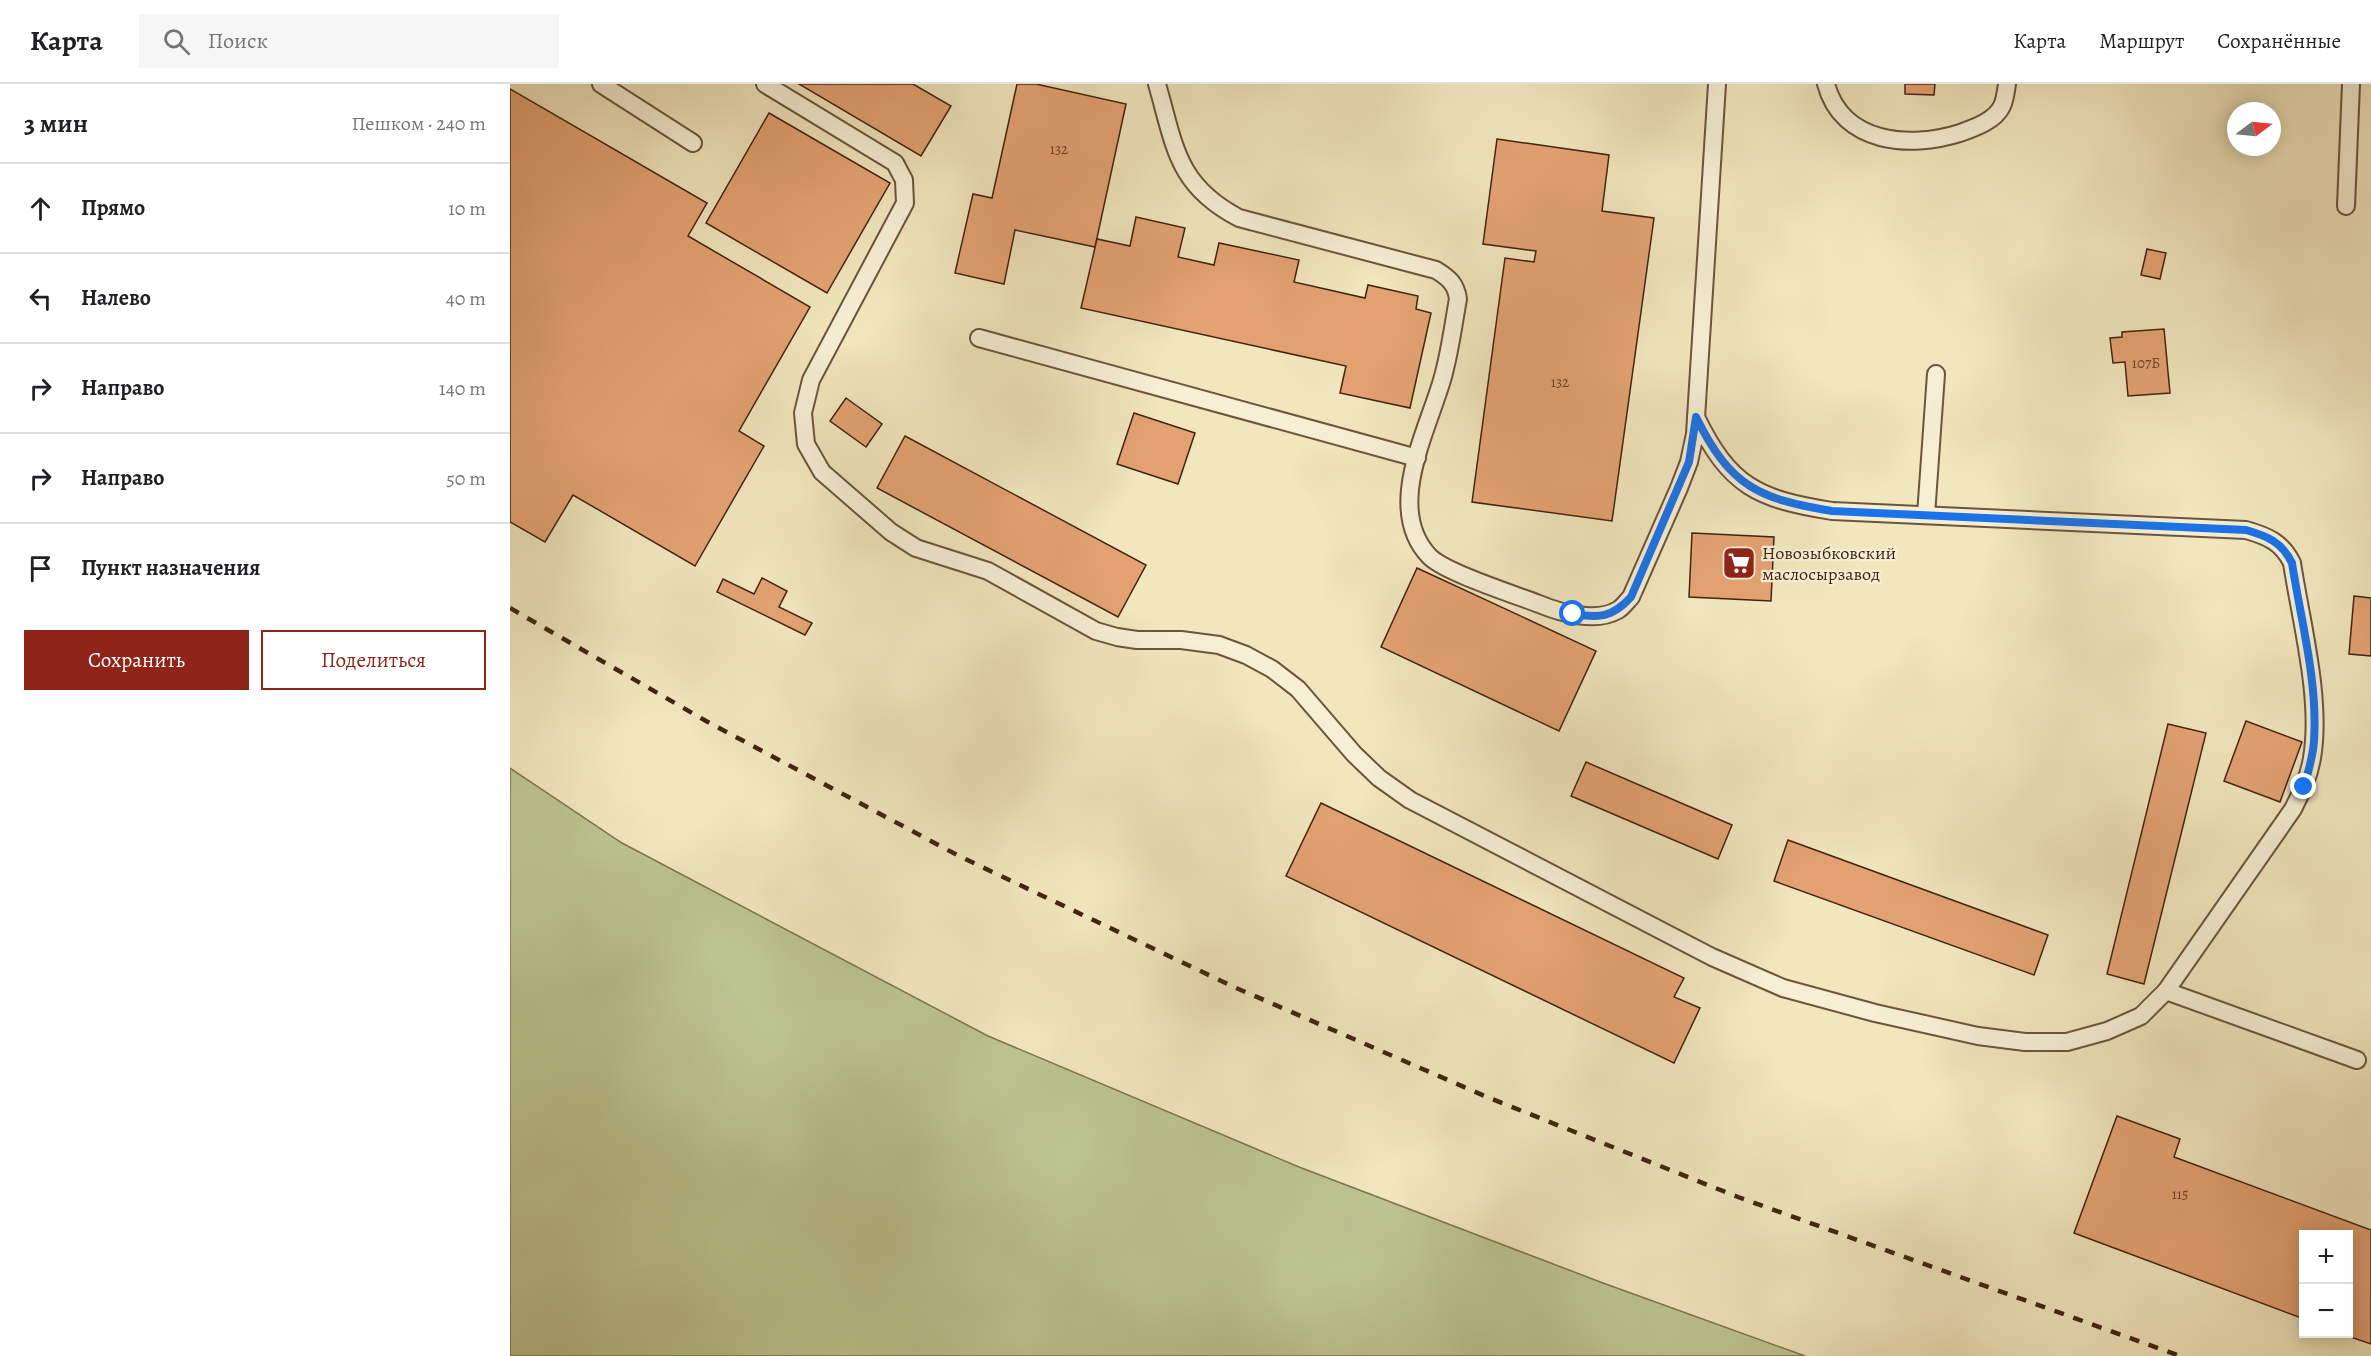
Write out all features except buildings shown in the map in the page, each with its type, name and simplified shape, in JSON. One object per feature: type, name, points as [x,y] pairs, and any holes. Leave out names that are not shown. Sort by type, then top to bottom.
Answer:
[{"type":"lane","points":[[601,84],[693,143]]},
{"type":"lane","points":[[765,84],[895,163],[904,180],[905,203],[811,380],[803,413],[806,444],[822,472],[891,532],[916,548],[988,571],[1096,631],[1137,640],[1181,640],[1219,645],[1246,654],[1298,688],[1354,754],[1379,778],[1410,800],[1712,957],[1783,988],[1875,1013],[1978,1036],[2025,1042],[2067,1042],[2107,1031],[2141,1016],[2166,991],[2293,809],[2304,787],[2314,742],[2312,685],[2292,563],[2286,551],[2275,540],[2246,530],[1832,511],[1798,505],[1774,498],[1750,487],[1730,471],[1711,447],[1696,417]]},
{"type":"lane","points":[[1157,84],[1182,165],[1191,182],[1219,208],[1239,218],[1436,270],[1449,278],[1456,288],[1458,299],[1451,341],[1436,400],[1417,458],[1409,495],[1409,514],[1421,545],[1432,558],[1448,568],[1549,609],[1590,616],[1606,615],[1620,609],[1631,597],[1689,462],[1696,417],[1717,84]]},
{"type":"lane","points":[[1826,84],[1834,104],[1843,116],[1859,129],[1877,138],[1922,142],[1971,129],[1990,119],[2002,107],[2007,84]]},
{"type":"lane","points":[[2346,206],[2351,84]]},
{"type":"lane","points":[[979,338],[1417,458]]},
{"type":"lane","points":[[1926,515],[1936,374]]},
{"type":"lane","points":[[2166,991],[2357,1060]]},
{"type":"green space","points":[[510,768],[622,843],[988,1036],[1299,1167],[1603,1283],[1805,1356],[510,1356]]},
{"type":"railway","points":[[510,608],[706,721],[959,856],[1234,987],[1487,1097],[1738,1197],[2180,1356]]},
{"type":"place","name":"Новозыбковский маслосырзавод","points":[[1739,563]]},
{"type":"route","points":[[1573,614],[1606,615],[1620,609],[1631,597],[1689,462],[1696,417],[1711,447],[1730,471],[1750,487],[1774,498],[1798,505],[1832,511],[2246,530],[2275,540],[2286,551],[2292,563],[2312,685],[2314,718],[2312,760],[2304,787]]}]
